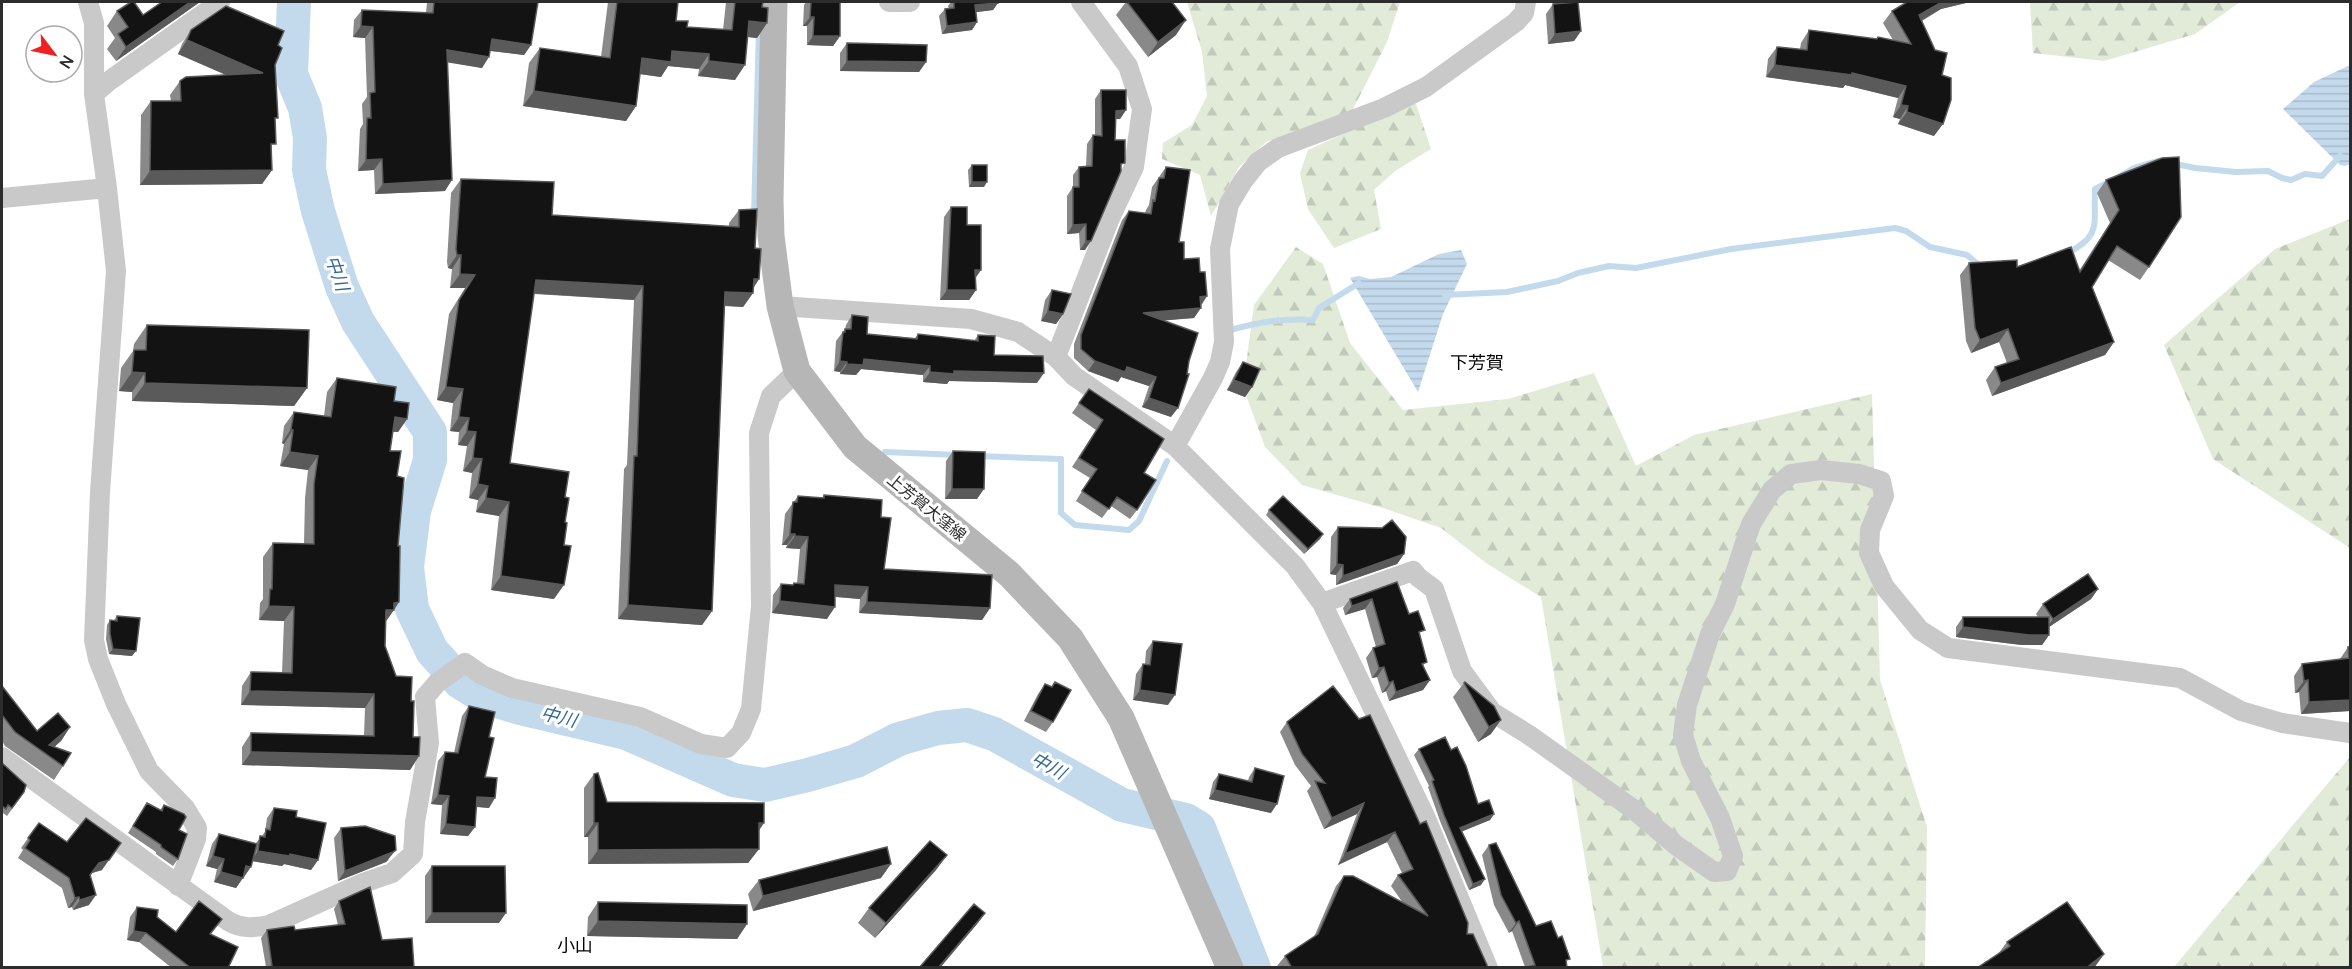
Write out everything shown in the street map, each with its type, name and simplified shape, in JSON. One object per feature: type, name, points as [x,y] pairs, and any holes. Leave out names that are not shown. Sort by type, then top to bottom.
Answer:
[{"type":"main road","name":"上芳賀大窪線","points":[[774,2],[771,236],[780,306],[797,371],[855,447],[1009,574],[1070,638],[1120,718],[1230,968]]},
{"type":"street","points":[[88,2],[94,23],[94,94],[116,271],[100,492],[94,640],[112,695],[142,760],[149,771],[185,808],[197,828],[196,839],[178,886]]},
{"type":"street","points":[[94,94],[220,2]]},
{"type":"street","points":[[889,2],[910,2]]},
{"type":"street","points":[[1056,357],[1110,218],[1134,167],[1142,109],[1128,66],[1081,2]]},
{"type":"street","points":[[1175,446],[1220,362],[1224,342],[1220,249],[1229,204],[1258,162],[1278,148],[1384,108],[1426,87],[1516,22],[1524,13],[1526,2]]},
{"type":"street","points":[[2,198],[107,188]]},
{"type":"street","points":[[780,306],[971,319],[1018,332],[1056,357],[1074,376],[1175,446],[1295,566],[1322,603],[1425,816],[1488,968]]},
{"type":"street","points":[[2,757],[228,921],[239,927],[254,928],[269,925],[363,883],[392,873],[413,854],[414,822],[429,743],[425,697],[452,671],[465,663],[482,675],[512,688],[640,717],[701,744],[726,748],[741,733],[751,709],[761,606],[759,433],[771,396],[797,371]]},
{"type":"street","points":[[1322,603],[1413,571],[1432,586],[1462,671],[1492,712],[1529,735],[1633,808],[1677,846],[1714,872],[1727,871],[1733,856],[1720,818],[1691,761],[1683,735],[1687,705],[1710,634],[1725,604],[1751,524],[1772,490],[1791,474],[1821,470],[1859,474],[1881,481],[1884,496],[1870,530],[1869,553],[1884,586],[1920,630],[1948,648],[2180,678],[2241,711],[2282,723],[2350,733]]},
{"type":"green space","points":[[1187,2],[1400,2],[1387,42],[1352,111],[1286,138],[1267,141],[1239,167],[1211,216],[1200,175],[1162,159],[1163,143],[1192,125],[1207,96],[1202,52]]},
{"type":"green space","points":[[2030,2],[2240,2],[2195,34],[2104,61],[2033,53]]},
{"type":"green space","points":[[1415,101],[1431,149],[1395,171],[1374,190],[1381,229],[1334,248],[1308,209],[1300,173],[1308,150]]},
{"type":"green space","points":[[2350,219],[2350,548],[2213,459],[2164,345],[2275,249]]},
{"type":"green space","points":[[1296,247],[1323,264],[1350,343],[1403,410],[1508,399],[1594,373],[1636,466],[1694,435],[1872,394],[1880,680],[1927,827],[1925,967],[1603,967],[1541,597],[1486,563],[1441,528],[1383,508],[1302,485],[1265,447],[1243,387],[1254,305]]},
{"type":"green space","points":[[2350,757],[2350,967],[2174,967]]},
{"type":"water","points":[[2350,65],[2350,164],[2345,166],[2340,165],[2283,109],[2314,82]]},
{"type":"water","points":[[1461,250],[1467,264],[1443,314],[1418,392],[1350,278],[1391,277],[1439,254]]},
{"type":"building","points":[[134,2],[143,15],[162,2],[190,2],[126,47],[118,34],[128,27],[117,11]]},
{"type":"building","points":[[434,2],[538,2],[531,45],[492,39],[489,57],[447,50],[452,180],[383,184],[382,159],[366,160],[367,118],[371,118],[370,93],[375,92],[373,27],[361,26],[362,10],[433,13]]},
{"type":"building","points":[[617,2],[678,2],[676,21],[688,21],[687,27],[732,30],[735,2],[763,2],[762,7],[768,8],[767,23],[749,21],[745,65],[709,61],[709,54],[672,51],[671,62],[642,58],[636,106],[534,91],[540,48],[610,58]]},
{"type":"building","points":[[811,2],[840,2],[840,36],[813,36],[814,17],[810,17]]},
{"type":"building","points":[[954,2],[998,3],[975,5],[977,22],[947,26],[945,9],[954,8]]},
{"type":"building","points":[[1127,2],[1172,2],[1186,20],[1158,42]]},
{"type":"building","points":[[1578,2],[1581,31],[1555,34],[1553,4]]},
{"type":"building","points":[[1907,2],[1942,2],[1919,15],[1935,50],[1947,53],[1942,75],[1951,78],[1951,100],[1943,124],[1907,112],[1908,106],[1901,105],[1906,86],[1852,73],[1852,75],[1775,65],[1777,47],[1807,50],[1809,30],[1877,39],[1878,37],[1911,44],[1892,11]]},
{"type":"building","points":[[226,6],[284,31],[278,45],[282,48],[275,65],[278,118],[275,118],[276,144],[271,144],[272,170],[150,171],[151,101],[181,101],[180,81],[186,77],[263,73],[187,40],[191,30]]},
{"type":"building","points":[[847,43],[927,45],[926,62],[847,61]]},
{"type":"building","points":[[1101,90],[1126,90],[1126,110],[1116,111],[1115,140],[1125,140],[1125,163],[1121,164],[1121,171],[1091,241],[1086,241],[1086,224],[1073,225],[1073,187],[1079,187],[1079,167],[1092,166],[1093,135],[1102,136]]},
{"type":"building","points":[[2179,157],[2181,217],[2149,267],[2117,246],[2092,287],[2114,342],[2001,383],[1995,367],[2019,359],[2008,329],[1980,340],[1975,328],[1969,263],[2017,260],[2017,267],[2071,247],[2080,272],[2119,210],[2106,180],[2162,158]]},
{"type":"building","points":[[972,165],[987,165],[987,182],[972,182]]},
{"type":"building","points":[[1166,167],[1190,170],[1179,242],[1184,242],[1184,259],[1199,258],[1200,272],[1205,272],[1207,296],[1200,297],[1201,308],[1143,313],[1198,333],[1189,361],[1187,374],[1189,374],[1178,408],[1149,398],[1156,377],[1127,367],[1125,372],[1095,361],[1081,349],[1081,335],[1129,211],[1151,214],[1159,178],[1164,178]]},
{"type":"building","points":[[461,179],[554,182],[552,215],[739,227],[739,210],[757,209],[755,248],[761,249],[759,279],[754,279],[753,293],[725,292],[712,611],[628,605],[634,456],[637,456],[643,286],[536,280],[510,463],[569,472],[565,497],[569,498],[564,545],[571,546],[564,585],[501,576],[509,502],[486,498],[488,486],[478,484],[482,459],[473,458],[476,432],[467,431],[469,418],[459,417],[463,389],[446,387],[459,300],[475,275],[460,274],[461,255],[457,255],[456,249]]},
{"type":"building","points":[[951,207],[967,207],[967,225],[981,225],[981,270],[975,270],[976,290],[947,290]]},
{"type":"building","points":[[1052,290],[1071,294],[1063,314],[1048,311]]},
{"type":"building","points":[[852,315],[868,317],[867,334],[917,339],[918,334],[978,341],[978,335],[995,336],[994,355],[1043,356],[1044,373],[954,371],[954,374],[930,372],[930,366],[864,359],[863,365],[847,364],[847,362],[840,361],[843,332],[845,329],[851,329]]},
{"type":"building","points":[[147,325],[309,330],[307,388],[145,383],[145,373],[132,372],[134,350],[146,350]]},
{"type":"building","points":[[1243,362],[1260,369],[1252,387],[1234,380]]},
{"type":"building","points":[[337,378],[396,387],[394,401],[409,403],[407,419],[395,417],[390,451],[401,451],[397,476],[404,478],[398,546],[400,546],[399,602],[394,603],[394,610],[386,610],[385,646],[396,676],[412,677],[413,737],[420,737],[419,756],[251,752],[251,733],[374,736],[374,694],[250,691],[251,672],[292,673],[294,607],[269,606],[270,589],[272,589],[273,543],[314,544],[314,484],[318,456],[290,452],[293,430],[291,429],[294,412],[331,417]]},
{"type":"building","points":[[1089,389],[1164,439],[1144,473],[1156,480],[1137,510],[1117,497],[1109,509],[1082,491],[1097,469],[1079,458],[1103,420],[1079,403]]},
{"type":"building","points":[[953,451],[985,452],[984,489],[952,489]]},
{"type":"building","points":[[824,495],[882,500],[881,517],[891,518],[884,569],[992,575],[990,608],[867,602],[868,587],[835,585],[835,607],[780,601],[781,584],[804,584],[808,537],[790,534],[793,502],[797,502],[798,496],[824,498]]},
{"type":"building","points":[[1283,496],[1323,534],[1308,549],[1269,510]]},
{"type":"building","points":[[1392,520],[1406,537],[1404,554],[1343,576],[1343,565],[1337,564],[1338,527],[1382,528]]},
{"type":"building","points":[[2088,574],[2098,589],[2053,619],[2043,604]]},
{"type":"building","points":[[1397,582],[1409,614],[1418,611],[1425,630],[1419,632],[1427,662],[1422,664],[1430,680],[1396,692],[1393,681],[1389,683],[1384,667],[1379,668],[1373,648],[1385,644],[1372,599],[1352,606],[1350,599]]},
{"type":"building","points":[[117,616],[140,618],[136,651],[113,649],[110,620],[117,621]]},
{"type":"building","points":[[1963,617],[2049,617],[2049,635],[2029,635],[1963,627]]},
{"type":"building","points":[[1153,641],[1182,644],[1175,695],[1140,690],[1143,664],[1150,665]]},
{"type":"building","points":[[2348,647],[2350,647],[2350,700],[2309,702],[2308,680],[2304,681],[2302,664],[2349,658]]},
{"type":"building","points":[[1055,682],[1071,690],[1053,722],[1031,711],[1045,684],[1052,687]]},
{"type":"building","points":[[1465,682],[1494,706],[1501,720],[1489,727]]},
{"type":"building","points":[[2,686],[37,731],[58,713],[70,727],[49,745],[71,753],[63,766],[15,732],[2,715]]},
{"type":"building","points":[[1333,686],[1359,719],[1370,715],[1420,824],[1426,821],[1468,923],[1467,934],[1473,934],[1487,968],[1292,968],[1285,956],[1318,934],[1344,876],[1353,876],[1428,916],[1398,875],[1413,869],[1395,832],[1345,854],[1364,803],[1332,818],[1315,781],[1325,783],[1302,754],[1287,722]]},
{"type":"building","points":[[469,706],[495,712],[489,737],[494,738],[485,777],[497,778],[495,798],[477,797],[475,827],[446,824],[449,796],[438,795],[445,752],[458,753]]},
{"type":"building","points":[[1445,737],[1451,750],[1457,747],[1466,766],[1478,804],[1489,800],[1494,814],[1460,828],[1485,879],[1473,884],[1444,815],[1432,781],[1434,780],[1419,749]]},
{"type":"building","points":[[2,763],[26,785],[24,792],[12,808],[8,805],[6,809],[2,806]]},
{"type":"building","points":[[1255,768],[1284,776],[1277,804],[1215,790],[1219,774],[1252,782]]},
{"type":"building","points":[[598,773],[607,802],[764,803],[764,823],[759,823],[759,849],[598,850],[598,823],[594,823],[594,774]]},
{"type":"building","points":[[147,803],[162,811],[164,805],[186,817],[179,830],[187,834],[178,859],[133,826]]},
{"type":"building","points":[[274,808],[297,811],[296,817],[326,823],[318,860],[258,851],[260,836],[265,837],[266,829],[270,830]]},
{"type":"building","points":[[86,818],[121,843],[109,860],[99,863],[90,875],[96,895],[80,900],[79,897],[75,898],[69,878],[25,848],[30,840],[28,838],[39,823],[67,842]]},
{"type":"building","points":[[365,826],[395,836],[396,850],[345,871],[341,828]]},
{"type":"building","points":[[219,834],[257,844],[251,867],[246,866],[243,878],[221,872],[224,859],[213,856]]},
{"type":"building","points":[[930,841],[947,855],[886,923],[869,908]]},
{"type":"building","points":[[1496,843],[1536,926],[1551,921],[1558,938],[1562,936],[1570,959],[1566,960],[1567,968],[1523,968],[1535,965],[1519,921],[1516,923],[1501,895],[1489,845]]},
{"type":"building","points":[[887,847],[891,864],[763,896],[759,880]]},
{"type":"building","points":[[432,866],[505,866],[506,913],[432,913]]},
{"type":"building","points":[[370,887],[382,940],[412,938],[414,968],[263,968],[272,966],[267,930],[294,926],[295,930],[345,924],[339,901]]},
{"type":"building","points":[[199,901],[222,919],[210,934],[238,947],[228,968],[191,968],[146,933],[134,931],[137,907],[158,910],[157,917],[176,932]]},
{"type":"building","points":[[598,902],[747,905],[747,924],[598,921]]},
{"type":"building","points":[[2067,902],[2104,954],[2086,968],[1977,968],[2010,946],[2007,942]]},
{"type":"building","points":[[974,904],[985,913],[938,968],[919,968]]},
{"type":"waterway","name":"中川","points":[[294,2],[291,74],[305,108],[310,138],[309,170],[318,211],[342,287],[358,322],[430,432],[430,460],[414,511],[407,567],[412,609],[432,651],[460,682],[484,697],[520,708],[626,733],[733,780],[765,785],[856,761],[899,739],[938,728],[967,725],[994,734],[1122,805],[1186,820],[1199,828],[1254,968]]},
{"type":"waterway","points":[[754,216],[759,28]]},
{"type":"waterway","points":[[2171,163],[2236,172],[2268,171],[2291,180],[2305,174],[2322,176],[2340,156]]},
{"type":"waterway","points":[[2120,176],[2134,168],[2158,161]]},
{"type":"waterway","points":[[2066,254],[2091,235],[2095,220],[2095,189],[2109,182]]},
{"type":"waterway","points":[[1445,295],[1507,292],[1558,281],[1578,273],[1609,266],[1636,268],[1731,249],[1895,228],[1906,231],[1930,247],[1967,255],[1981,267]]},
{"type":"waterway","points":[[1230,330],[1271,321],[1313,320],[1319,308],[1359,283]]},
{"type":"waterway","points":[[885,452],[958,455]]},
{"type":"waterway","points":[[977,456],[1061,459],[1061,513],[1075,525],[1129,530],[1139,521],[1167,461]]},
{"type":"district","name":"下芳賀","points":[[1477,362]]},
{"type":"district","name":"小山","points":[[575,945]]}]
